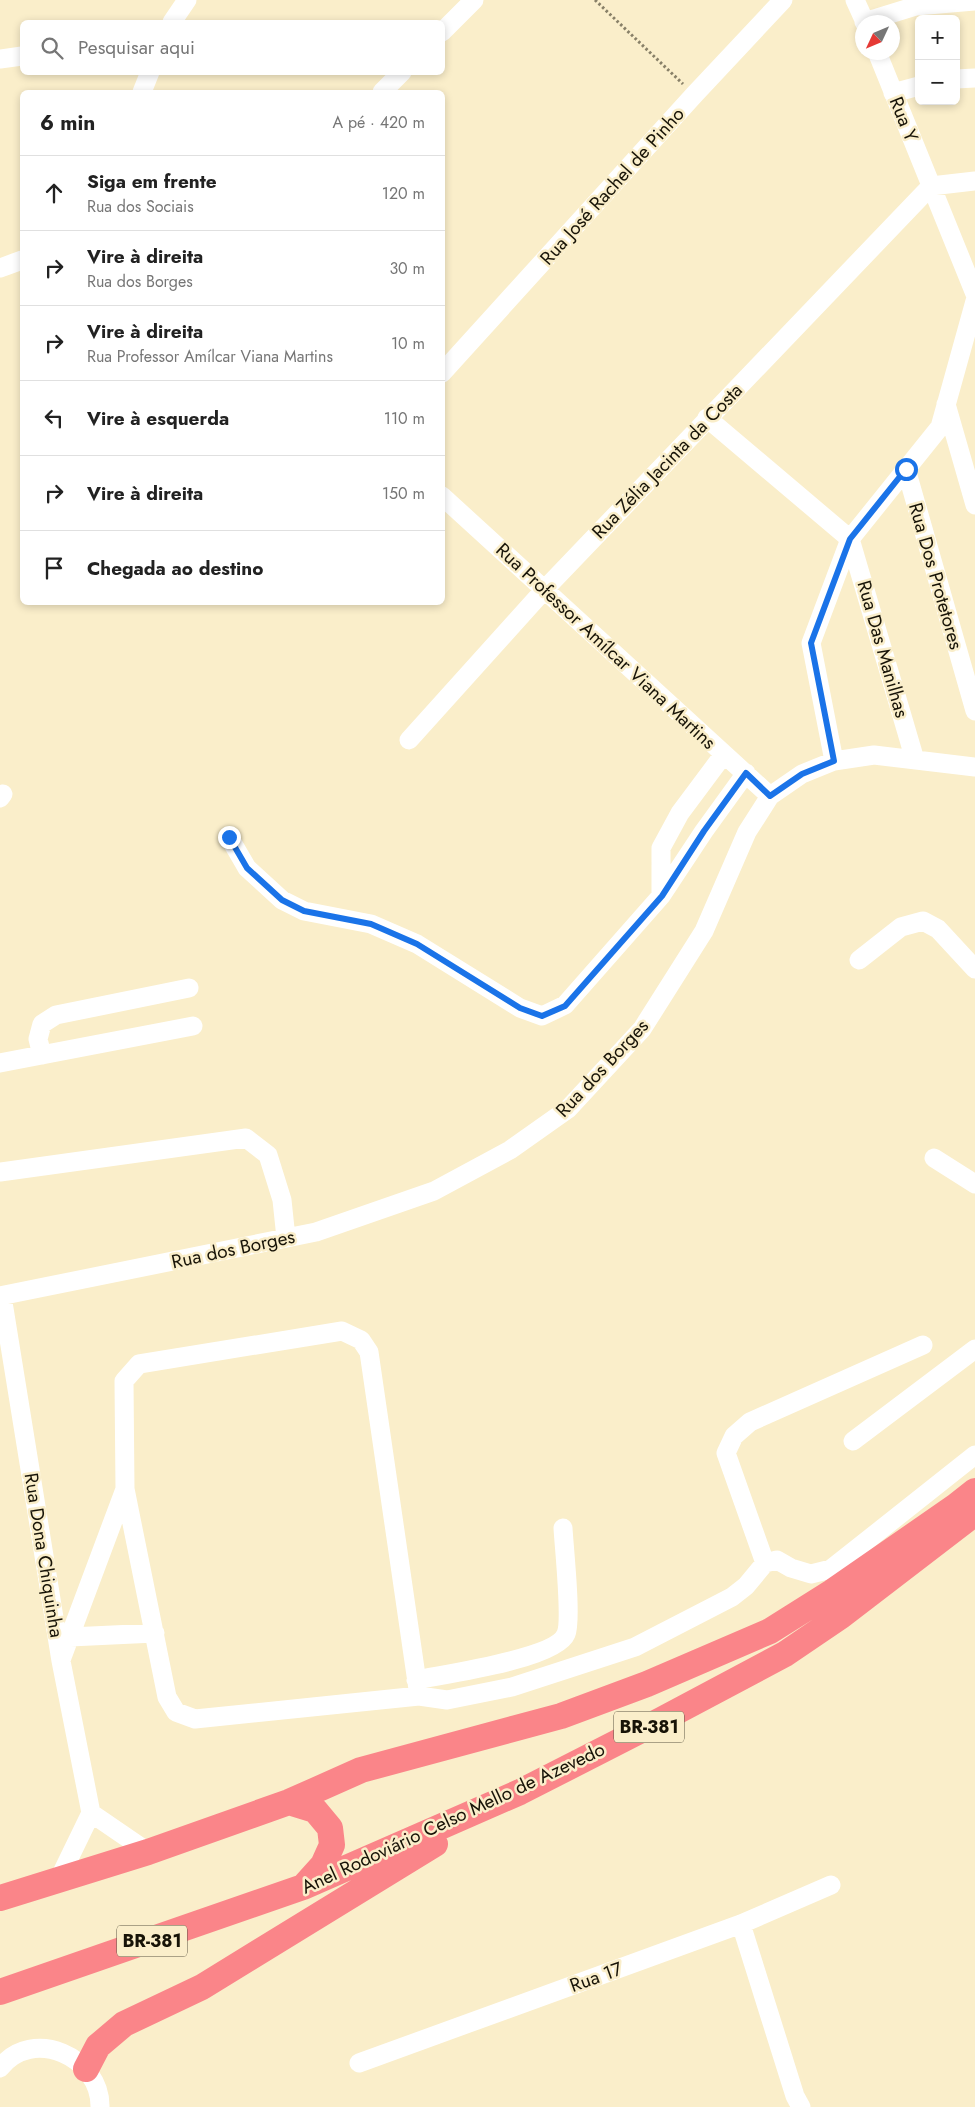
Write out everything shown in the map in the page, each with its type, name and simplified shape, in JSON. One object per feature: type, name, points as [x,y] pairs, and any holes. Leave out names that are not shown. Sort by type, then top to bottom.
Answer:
[{"type":"highway","name":"BR-381","points":[[0,1898],[148,1852],[289,1802],[361,1770],[561,1716],[647,1684],[770,1631],[832,1592],[975,1491]]},
{"type":"highway","name":"Anel Rodoviário Celso Mello de Azevedo","points":[[0,1992],[211,1921],[303,1887],[520,1792],[662,1720],[785,1654],[841,1616],[975,1513]]},
{"type":"highway","points":[[86,2069],[98,2046],[124,2024],[202,1987],[520,1792]]},
{"type":"highway","points":[[289,1802],[315,1810],[330,1828],[332,1845],[329,1852],[323,1865],[303,1887]]},
{"type":"street","points":[[173,20],[187,0]]},
{"type":"street","points":[[445,29],[474,0]]},
{"type":"street","name":"Rua José Rachel de Pinho","points":[[445,370],[694,95],[783,0]]},
{"type":"street","points":[[856,0],[861,15]]},
{"type":"street","points":[[887,15],[916,6],[975,2]]},
{"type":"street","points":[[0,59],[20,56]]},
{"type":"street","name":"Rua Y","points":[[880,60],[975,294]]},
{"type":"street","points":[[143,90],[149,75]]},
{"type":"street","points":[[384,90],[399,75]]},
{"type":"street","points":[[960,79],[975,78]]},
{"type":"street","points":[[893,93],[915,87]]},
{"type":"street","points":[[931,186],[975,181]]},
{"type":"street","name":"Rua Zélia Jacinta da Costa","points":[[408,740],[545,589],[931,186]]},
{"type":"street","points":[[0,268],[20,261]]},
{"type":"street","points":[[834,761],[811,643],[850,539],[940,427],[946,404],[970,340],[975,301]]},
{"type":"street","points":[[946,404],[975,505]]},
{"type":"street","points":[[707,418],[850,539]]},
{"type":"street","name":"Rua Dos Protetores","points":[[906,469],[975,711]]},
{"type":"street","name":"Rua Professor Amílcar Viana Martins","points":[[445,499],[770,796]]},
{"type":"street","name":"Rua Das Manilhas","points":[[850,539],[916,760]]},
{"type":"street","points":[[662,896],[661,848],[680,813],[724,754]]},
{"type":"street","name":"Rua dos Borges","points":[[1,1296],[316,1232],[434,1190],[510,1150],[568,1109],[642,1029],[704,931],[747,832],[770,796],[802,774],[834,761],[874,755],[975,766]]},
{"type":"street","points":[[229,837],[247,868],[282,900],[304,911],[371,924],[417,944],[520,1008],[542,1016],[565,1006],[662,896],[704,831],[746,773]]},
{"type":"street","points":[[859,960],[901,927],[923,921],[938,929],[975,969]]},
{"type":"street","points":[[42,1055],[38,1039],[42,1024],[56,1015],[189,988]]},
{"type":"street","points":[[0,1063],[193,1026]]},
{"type":"street","points":[[0,1172],[246,1138],[268,1155],[282,1200],[286,1238]]},
{"type":"street","points":[[934,1158],[975,1184]]},
{"type":"street","name":"Rua Dona Chiquinha","points":[[1,1296],[61,1661],[91,1813]]},
{"type":"street","points":[[418,1688],[369,1352],[360,1340],[342,1331],[139,1364],[124,1381],[125,1489],[167,1697],[176,1712],[195,1719],[418,1688],[531,1656],[554,1647],[566,1634],[567,1625],[563,1528]]},
{"type":"street","points":[[765,1563],[726,1453],[734,1436],[750,1422],[923,1345]]},
{"type":"street","points":[[854,1441],[975,1349]]},
{"type":"street","points":[[418,1688],[447,1700],[512,1687],[634,1646],[732,1597],[746,1586],[765,1563],[777,1560],[791,1568],[811,1574],[831,1569],[975,1455]]},
{"type":"street","points":[[61,1661],[125,1489]]},
{"type":"street","points":[[70,1637],[155,1633]]},
{"type":"street","points":[[58,1881],[91,1813],[148,1852]]},
{"type":"street","name":"Rua 17","points":[[359,2063],[740,1924],[831,1885]]},
{"type":"street","points":[[740,1924],[795,2096],[801,2107]]},
{"type":"street","points":[[0,2068],[18,2054],[36,2049],[54,2050],[63,2053],[72,2057],[86,2069],[96,2086],[100,2107]]},
{"type":"path","points":[[595,0],[694,95]]},
{"type":"route","points":[[229,837],[247,868],[282,900],[304,911],[371,924],[417,944],[520,1008],[542,1016],[565,1006],[662,896],[704,831],[746,773],[770,796],[802,774],[834,761],[811,643],[850,539],[906,469]]}]
